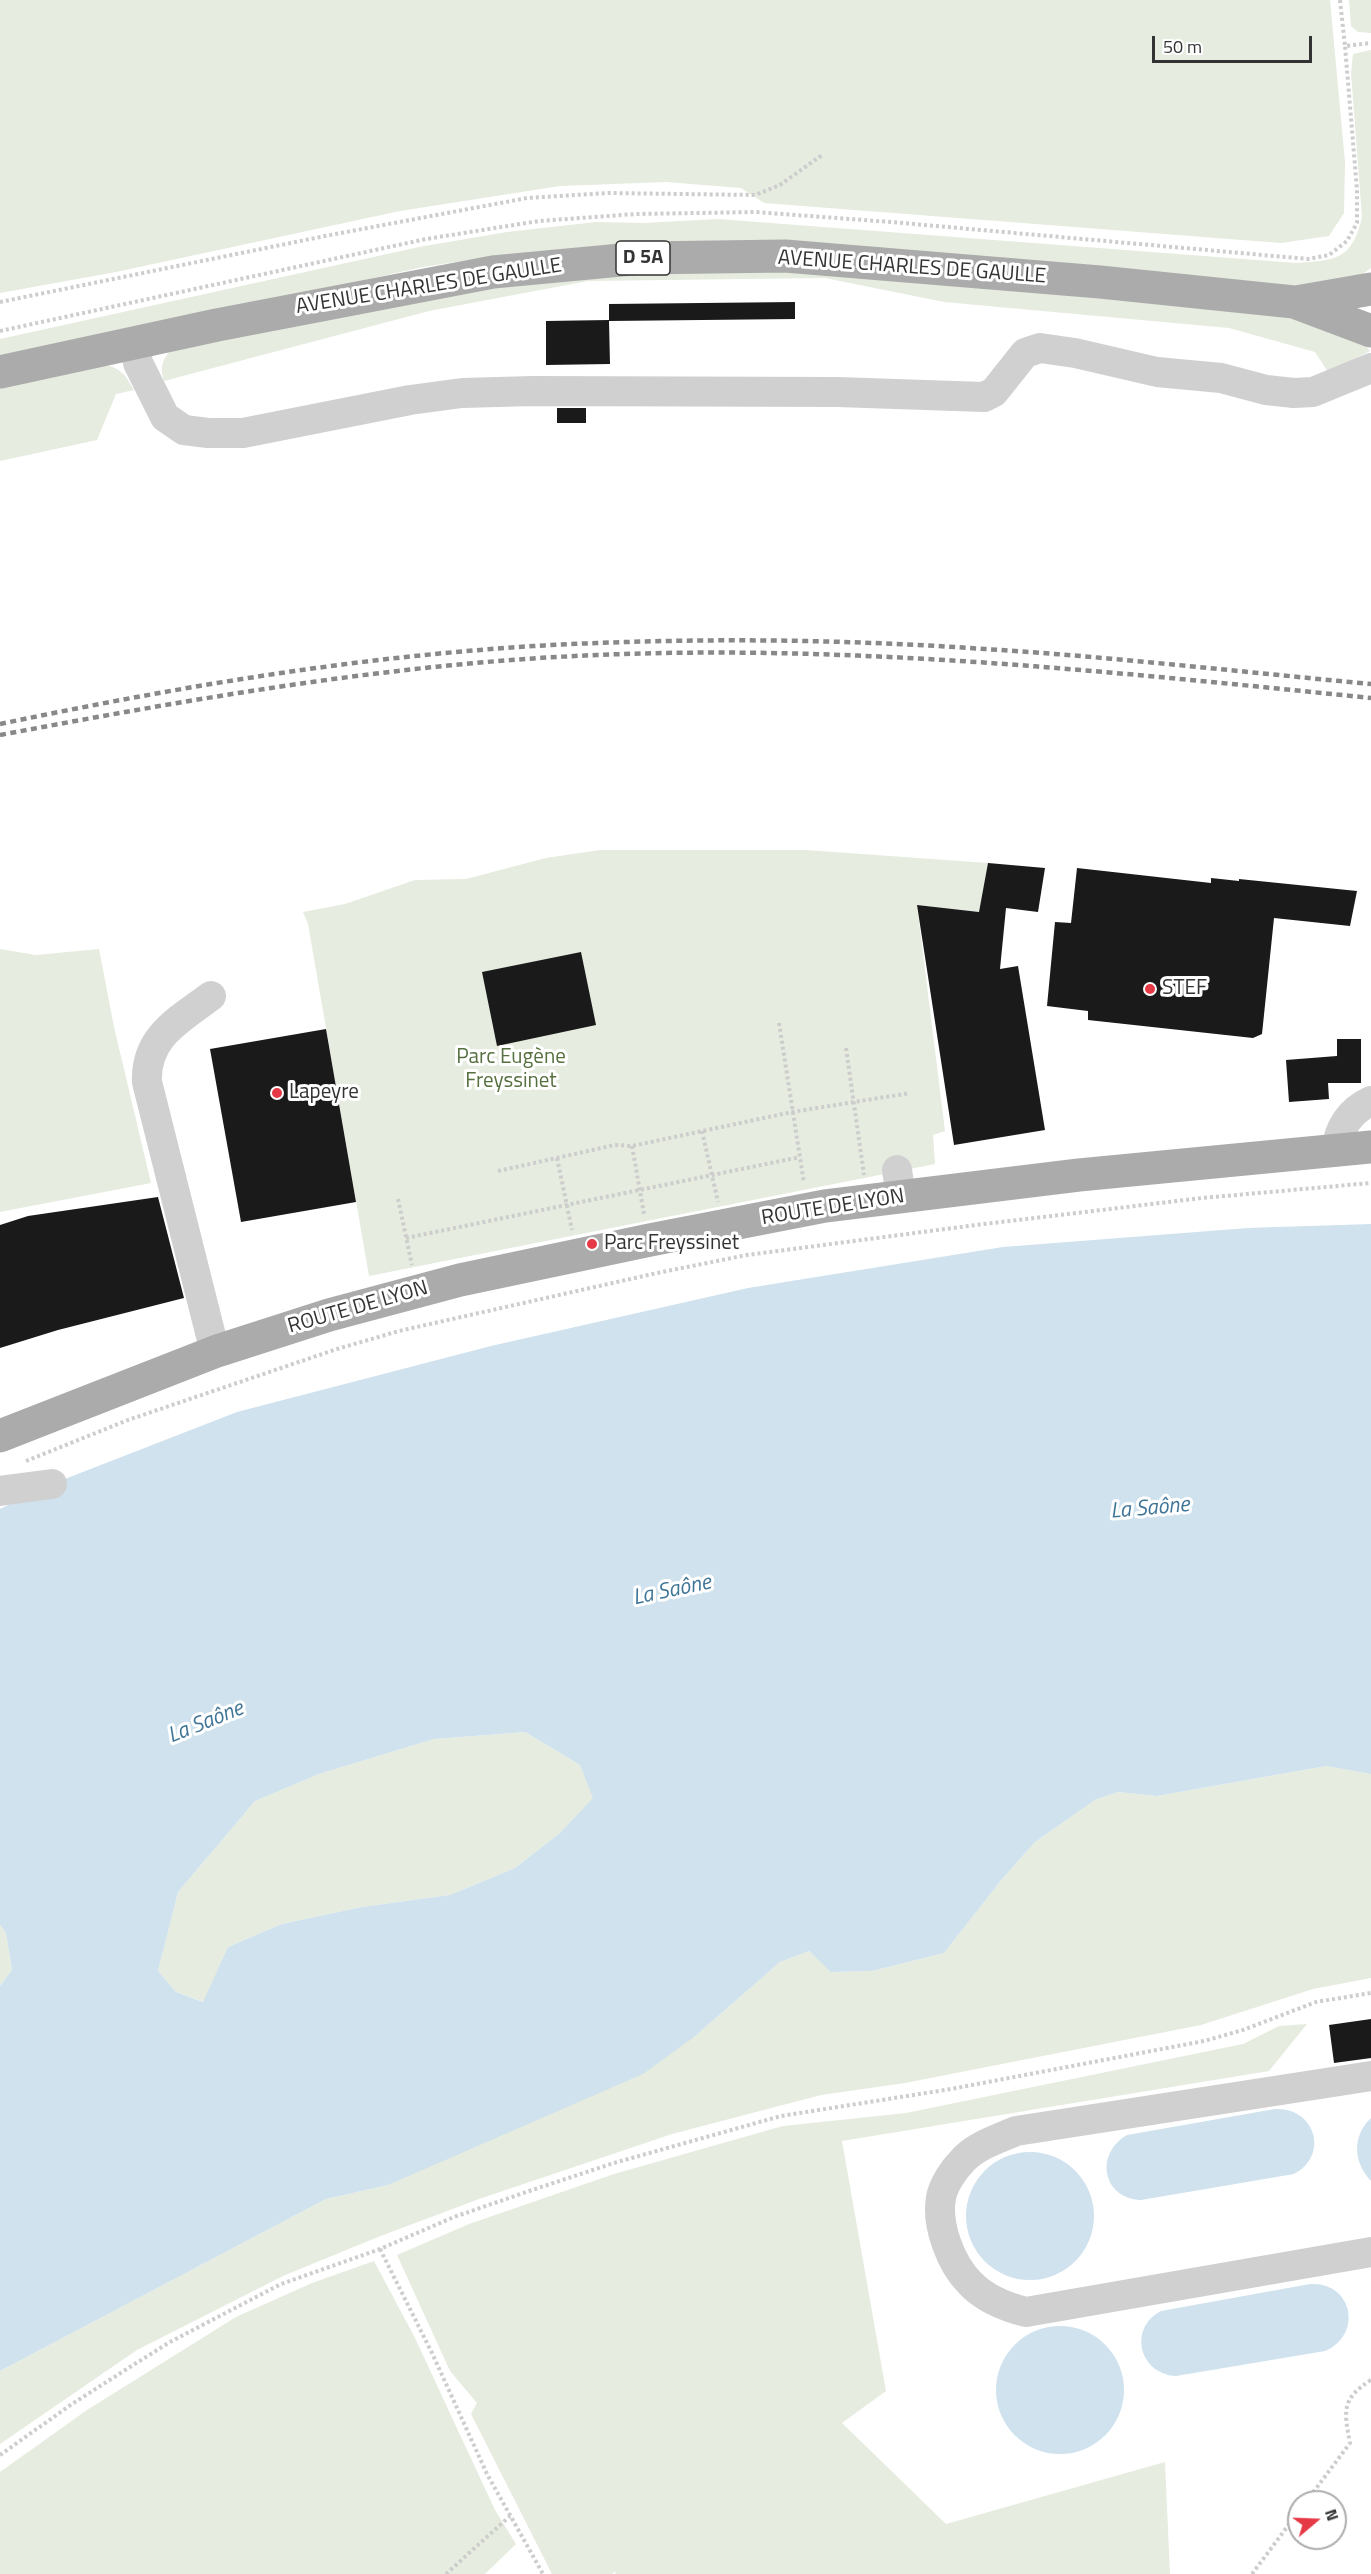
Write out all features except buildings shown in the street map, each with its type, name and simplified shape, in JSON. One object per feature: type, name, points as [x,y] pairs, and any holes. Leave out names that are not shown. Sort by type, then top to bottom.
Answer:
[{"type":"main road","name":"AVENUE CHARLES DE GAULLE","points":[[0,372],[217,325],[493,272],[642,258],[785,256],[1088,281],[1294,302],[1371,331]]},
{"type":"main road","name":"AVENUE CHARLES DE GAULLE","points":[[1294,302],[1371,289]]},
{"type":"main road","points":[[1371,312],[1371,322]]},
{"type":"main road","name":"ROUTE DE LYON","points":[[0,1437],[217,1351],[329,1315],[420,1290],[650,1240],[825,1206],[899,1183],[1079,1175],[1371,1146]]},
{"type":"lane","points":[[135,344],[138,363],[165,417],[184,430],[208,433],[243,433],[410,400],[462,393],[533,391],[837,392],[984,397],[994,392],[1025,353],[1040,348],[1075,353],[1157,372],[1221,378],[1266,390],[1294,393],[1313,392],[1371,368]]},
{"type":"lane","points":[[211,996],[170,1027],[153,1046],[147,1068],[147,1082],[212,1340],[217,1351]]},
{"type":"lane","points":[[1337,1149],[1338,1136],[1346,1121],[1356,1109],[1371,1101]]},
{"type":"lane","points":[[0,1491],[52,1484]]},
{"type":"lane","points":[[1371,2076],[1016,2131],[979,2147],[964,2159],[948,2180],[941,2198],[941,2218],[948,2244],[953,2259],[969,2283],[996,2302],[1026,2312],[1371,2252]]},
{"type":"path","points":[[1340,0],[1345,46]]},
{"type":"path","points":[[0,303],[325,236],[526,198],[608,193],[755,195],[780,185],[822,155]]},
{"type":"path","points":[[779,1023],[805,1188]]},
{"type":"path","points":[[846,1048],[865,1179]]},
{"type":"path","points":[[498,1171],[615,1145],[632,1146],[792,1112],[910,1093]]},
{"type":"path","points":[[702,1131],[719,1204]]},
{"type":"path","points":[[632,1146],[657,1273]]},
{"type":"path","points":[[406,1238],[800,1156]]},
{"type":"path","points":[[557,1158],[573,1233]]},
{"type":"path","points":[[21,1462],[139,1416],[337,1348],[399,1331],[657,1273],[747,1255],[976,1225],[1202,1198],[1371,1183]]},
{"type":"path","points":[[398,1200],[413,1270]]},
{"type":"path","points":[[0,2456],[72,2404],[180,2337],[281,2284],[380,2249],[454,2217],[603,2166],[781,2116],[951,2089],[1204,2041],[1243,2030],[1316,2002],[1371,1994]]},
{"type":"path","points":[[380,2249],[488,2474],[543,2574]]},
{"type":"path","points":[[1315,2490],[1350,2443],[1344,2414],[1348,2402],[1356,2389],[1371,2380]]},
{"type":"path","points":[[446,2574],[510,2516]]},
{"type":"path","points":[[1252,2574],[1287,2527]]},
{"type":"green space","points":[[0,0],[1330,0],[1345,162],[1344,213],[1329,236],[1281,243],[764,203],[741,188],[666,182],[560,186],[400,211],[116,272],[0,293]]},
{"type":"green space","points":[[1349,0],[1371,0],[1371,33],[1358,32],[1351,26]]},
{"type":"green space","points":[[1371,50],[1371,268],[1356,279],[1297,286],[741,243],[604,245],[489,257],[423,267],[0,360],[0,339],[419,247],[507,232],[596,222],[644,223],[718,219],[1296,263],[1331,259],[1347,250],[1353,242],[1362,217],[1351,73],[1353,54]]},
{"type":"green space","points":[[728,267],[1299,315],[1360,339],[1370,351],[1328,372],[1315,352],[1229,328],[944,302],[825,278],[588,281],[429,311],[164,381],[163,376],[162,365],[170,351],[479,285]]},
{"type":"green space","points":[[101,364],[121,372],[134,390],[116,394],[97,440],[0,461],[0,383]]},
{"type":"green space","name":"Parc Eugène Freyssinet","points":[[600,850],[806,850],[988,863],[980,912],[917,905],[945,1131],[933,1135],[935,1164],[369,1276],[308,924],[303,912],[345,904],[415,880],[466,879],[546,858]]},
{"type":"green space","points":[[0,949],[36,955],[99,949],[114,1027],[151,1183],[0,1212]]},
{"type":"green space","points":[[525,1732],[580,1765],[594,1798],[560,1833],[515,1868],[450,1895],[362,1907],[282,1924],[228,1947],[204,2002],[176,1992],[158,1971],[178,1892],[255,1801],[319,1774],[434,1739]]},
{"type":"green space","points":[[1326,1766],[1371,1774],[1371,1978],[1313,1989],[1201,2025],[905,2083],[821,2095],[672,2134],[479,2199],[283,2276],[137,2350],[0,2444],[0,2371],[326,2199],[388,2185],[694,2037],[780,1962],[809,1951],[832,1972],[872,1971],[944,1953],[1003,1878],[1035,1842],[1095,1800],[1118,1792],[1157,1796]]},
{"type":"green space","points":[[0,1925],[6,1933],[12,1970],[0,1986]]},
{"type":"green space","points":[[1307,2024],[1269,2071],[842,2141],[886,2391],[842,2423],[946,2524],[1165,2462],[1170,2574],[615,2574],[616,2571],[612,2574],[552,2574],[471,2414],[477,2403],[450,2371],[397,2255],[469,2224],[614,2174],[783,2126],[906,2113],[1243,2044],[1279,2026]]},
{"type":"green space","points":[[374,2261],[415,2338],[495,2510],[516,2544],[485,2574],[0,2574],[0,2472],[87,2410],[236,2317],[312,2283]]},
{"type":"water","name":"La Saône","points":[[1371,1224],[1371,1774],[1326,1766],[1157,1796],[1118,1792],[1095,1800],[1035,1842],[1003,1878],[944,1953],[872,1971],[831,1972],[809,1951],[780,1962],[694,2037],[643,2074],[388,2185],[326,2199],[0,2371],[0,1986],[12,1970],[6,1933],[0,1925],[0,1509],[52,1484],[237,1412],[491,1346],[748,1288],[1003,1247],[1248,1228]],"holes":[[[525,1732],[580,1765],[593,1798],[560,1833],[515,1868],[450,1895],[362,1907],[282,1924],[228,1947],[203,2002],[176,1992],[158,1971],[178,1892],[255,1801],[319,1774],[434,1739]]]},
{"type":"water","points":[[1275,2109],[1289,2110],[1300,2116],[1308,2124],[1313,2134],[1312,2156],[1305,2166],[1294,2174],[1141,2200],[1128,2198],[1111,2184],[1107,2174],[1110,2153],[1127,2135]]},
{"type":"water","points":[[1371,2118],[1371,2181],[1361,2166],[1357,2149],[1360,2133]]},
{"type":"water","points":[[1030,2152],[1055,2157],[1075,2171],[1089,2191],[1094,2216],[1089,2241],[1075,2261],[1055,2275],[1030,2280],[1005,2275],[985,2261],[971,2241],[966,2216],[971,2191],[985,2171],[1005,2157]]},
{"type":"water","points":[[1310,2284],[1324,2285],[1336,2291],[1348,2310],[1345,2333],[1337,2343],[1325,2351],[1176,2376],[1163,2373],[1146,2359],[1141,2339],[1144,2328],[1161,2311]]},
{"type":"water","points":[[1060,2326],[1085,2331],[1105,2345],[1119,2365],[1124,2390],[1119,2415],[1105,2435],[1085,2449],[1060,2454],[1035,2449],[1015,2435],[1001,2415],[996,2390],[1001,2365],[1015,2345],[1035,2331]]},
{"type":"railway","points":[[0,724],[222,682],[371,661],[522,647],[645,641],[791,641],[937,646],[1082,656],[1371,684]]},
{"type":"railway","points":[[0,735],[297,684],[447,666],[597,655],[791,653],[888,657],[1081,670],[1371,698]]},
{"type":"place","name":"STEF","points":[[1150,989]]},
{"type":"place","name":"Lapeyre","points":[[277,1093]]},
{"type":"place","name":"Parc Freyssinet","points":[[592,1244]]}]
